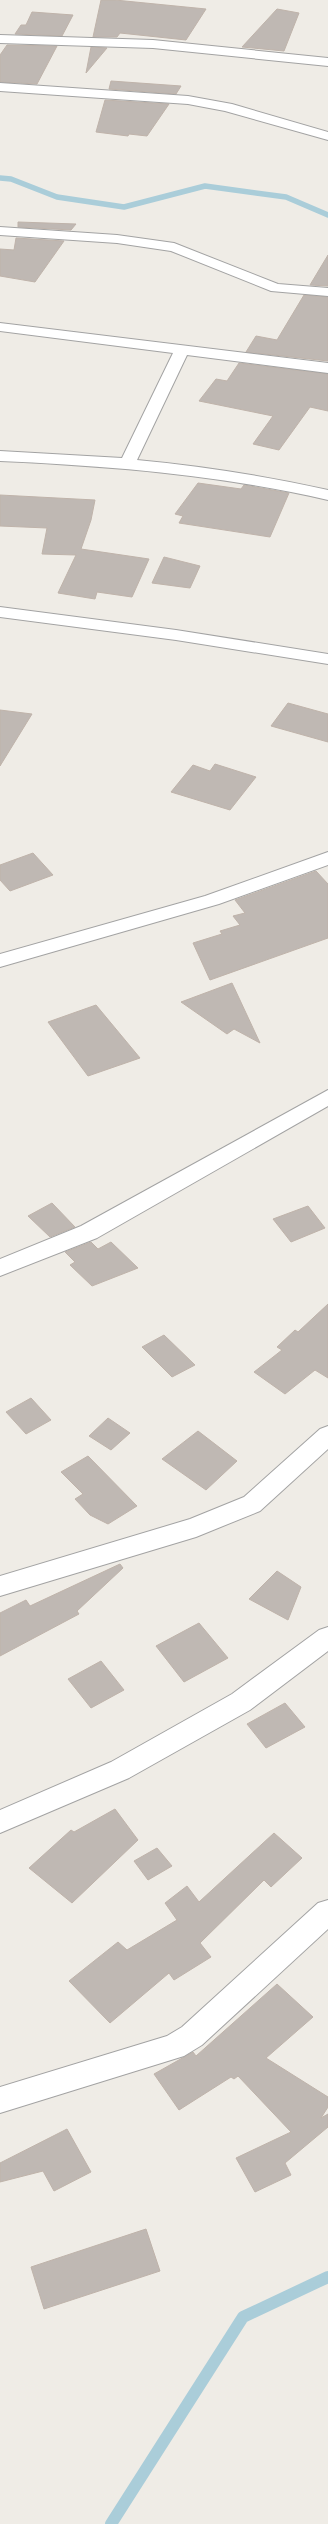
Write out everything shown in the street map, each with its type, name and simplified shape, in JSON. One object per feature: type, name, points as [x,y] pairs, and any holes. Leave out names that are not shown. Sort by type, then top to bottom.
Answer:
[{"type":"street","points":[[0,39],[86,40],[153,44],[328,62]]},
{"type":"street","points":[[0,87],[140,98],[188,100],[227,107],[328,136]]},
{"type":"street","points":[[0,231],[117,239],[174,247],[276,288],[328,292]]},
{"type":"street","points":[[0,327],[328,368]]},
{"type":"street","points":[[126,464],[182,350]]},
{"type":"street","points":[[0,456],[126,464],[225,474],[328,495]]},
{"type":"street","points":[[0,612],[176,635],[328,659]]},
{"type":"street","points":[[0,961],[212,900],[328,858]]},
{"type":"street","points":[[0,1268],[88,1232],[328,1097]]},
{"type":"street","points":[[0,1586],[196,1527],[252,1504],[328,1435]]},
{"type":"street","points":[[0,1822],[120,1770],[214,1718],[241,1702],[328,1637]]},
{"type":"street","points":[[0,2100],[174,2047],[192,2036],[328,1912]]},
{"type":"building","points":[[101,0],[206,9],[186,40],[120,33],[117,37],[93,37]]},
{"type":"building","points":[[277,9],[299,13],[284,51],[242,47]]},
{"type":"building","points":[[32,12],[73,15],[62,36],[15,34],[21,25],[26,25]]},
{"type":"building","points":[[7,45],[57,46],[37,84],[0,82],[0,55]]},
{"type":"building","points":[[91,47],[107,48],[86,73]]},
{"type":"building","points":[[111,81],[181,86],[176,94],[109,89]]},
{"type":"building","points":[[105,100],[169,104],[147,136],[129,134],[128,136],[96,132]]},
{"type":"building","points":[[18,222],[76,224],[71,230],[18,227]]},
{"type":"building","points":[[16,238],[64,241],[35,282],[0,276],[0,249],[14,250]]},
{"type":"building","points":[[328,255],[328,286],[310,285]]},
{"type":"building","points":[[304,295],[328,297],[328,361],[246,352],[256,336],[277,340]]},
{"type":"building","points":[[239,363],[328,374],[328,411],[310,407],[279,450],[253,444],[273,416],[199,401],[216,379],[227,381]]},
{"type":"building","points":[[198,483],[241,489],[244,485],[289,493],[270,537],[179,523],[183,516],[175,514]]},
{"type":"building","points":[[0,495],[95,500],[91,520],[81,549],[149,559],[132,597],[97,592],[95,599],[58,593],[76,555],[42,554],[47,528],[0,526]]},
{"type":"building","points":[[164,557],[200,566],[190,588],[152,583]]},
{"type":"building","points":[[288,703],[328,714],[328,742],[271,726]]},
{"type":"building","points":[[0,710],[32,714],[0,766]]},
{"type":"building","points":[[215,764],[256,777],[230,810],[171,792],[193,765],[210,771]]},
{"type":"building","points":[[33,853],[53,875],[10,891],[0,880],[0,865]]},
{"type":"building","points":[[316,871],[328,884],[328,938],[210,980],[193,943],[222,934],[220,931],[240,925],[233,916],[245,913],[235,900]]},
{"type":"building","points":[[232,983],[260,1043],[234,1029],[227,1034],[181,1002]]},
{"type":"building","points":[[96,1005],[140,1058],[88,1076],[48,1022]]},
{"type":"building","points":[[52,1203],[75,1227],[50,1237],[28,1216]]},
{"type":"building","points":[[308,1206],[325,1228],[291,1242],[273,1219]]},
{"type":"building","points":[[91,1242],[98,1249],[111,1242],[138,1268],[92,1286],[70,1265],[75,1262],[65,1252]]},
{"type":"building","points":[[328,1304],[328,1378],[315,1370],[285,1394],[254,1372],[282,1350],[277,1347],[295,1330],[298,1332]]},
{"type":"building","points":[[164,1335],[195,1365],[172,1377],[142,1347]]},
{"type":"building","points":[[31,1398],[51,1420],[26,1434],[6,1412]]},
{"type":"building","points":[[108,1418],[130,1433],[111,1450],[89,1436]]},
{"type":"building","points":[[198,1431],[237,1461],[206,1490],[162,1459]]},
{"type":"building","points":[[88,1456],[137,1506],[108,1524],[90,1515],[75,1499],[83,1494],[61,1472]]},
{"type":"building","points":[[120,1564],[123,1568],[77,1611],[79,1614],[0,1656],[0,1613],[26,1600],[30,1606]]},
{"type":"building","points":[[277,1571],[301,1587],[288,1620],[249,1599]]},
{"type":"building","points":[[199,1623],[228,1658],[184,1682],[156,1646]]},
{"type":"building","points":[[101,1661],[124,1690],[91,1708],[68,1679]]},
{"type":"building","points":[[285,1703],[305,1727],[266,1748],[247,1724]]},
{"type":"building","points":[[115,1809],[138,1840],[72,1903],[29,1868],[71,1830],[74,1832]]},
{"type":"building","points":[[274,1833],[302,1858],[271,1887],[264,1880],[200,1943],[211,1957],[174,1980],[169,1973],[110,2023],[69,1981],[118,1942],[127,1950],[177,1920],[165,1903],[187,1886],[199,1902]]},
{"type":"building","points":[[157,1848],[172,1866],[148,1880],[134,1861]]},
{"type":"building","points":[[277,1984],[313,2017],[266,2058],[328,2097],[328,2107],[321,2118],[328,2114],[328,2127],[285,2163],[291,2175],[255,2192],[236,2158],[291,2132],[238,2076],[234,2079],[231,2077],[179,2110],[154,2074],[193,2052],[196,2056]]},
{"type":"building","points":[[67,2129],[91,2172],[54,2191],[43,2171],[0,2182],[0,2163]]},
{"type":"building","points":[[146,2229],[160,2271],[44,2309],[31,2267]]},
{"type":"waterway","points":[[0,178],[11,179],[57,197],[124,207],[205,186],[286,197],[328,215]]},
{"type":"waterway","points":[[111,2524],[243,2317],[328,2277]]}]
